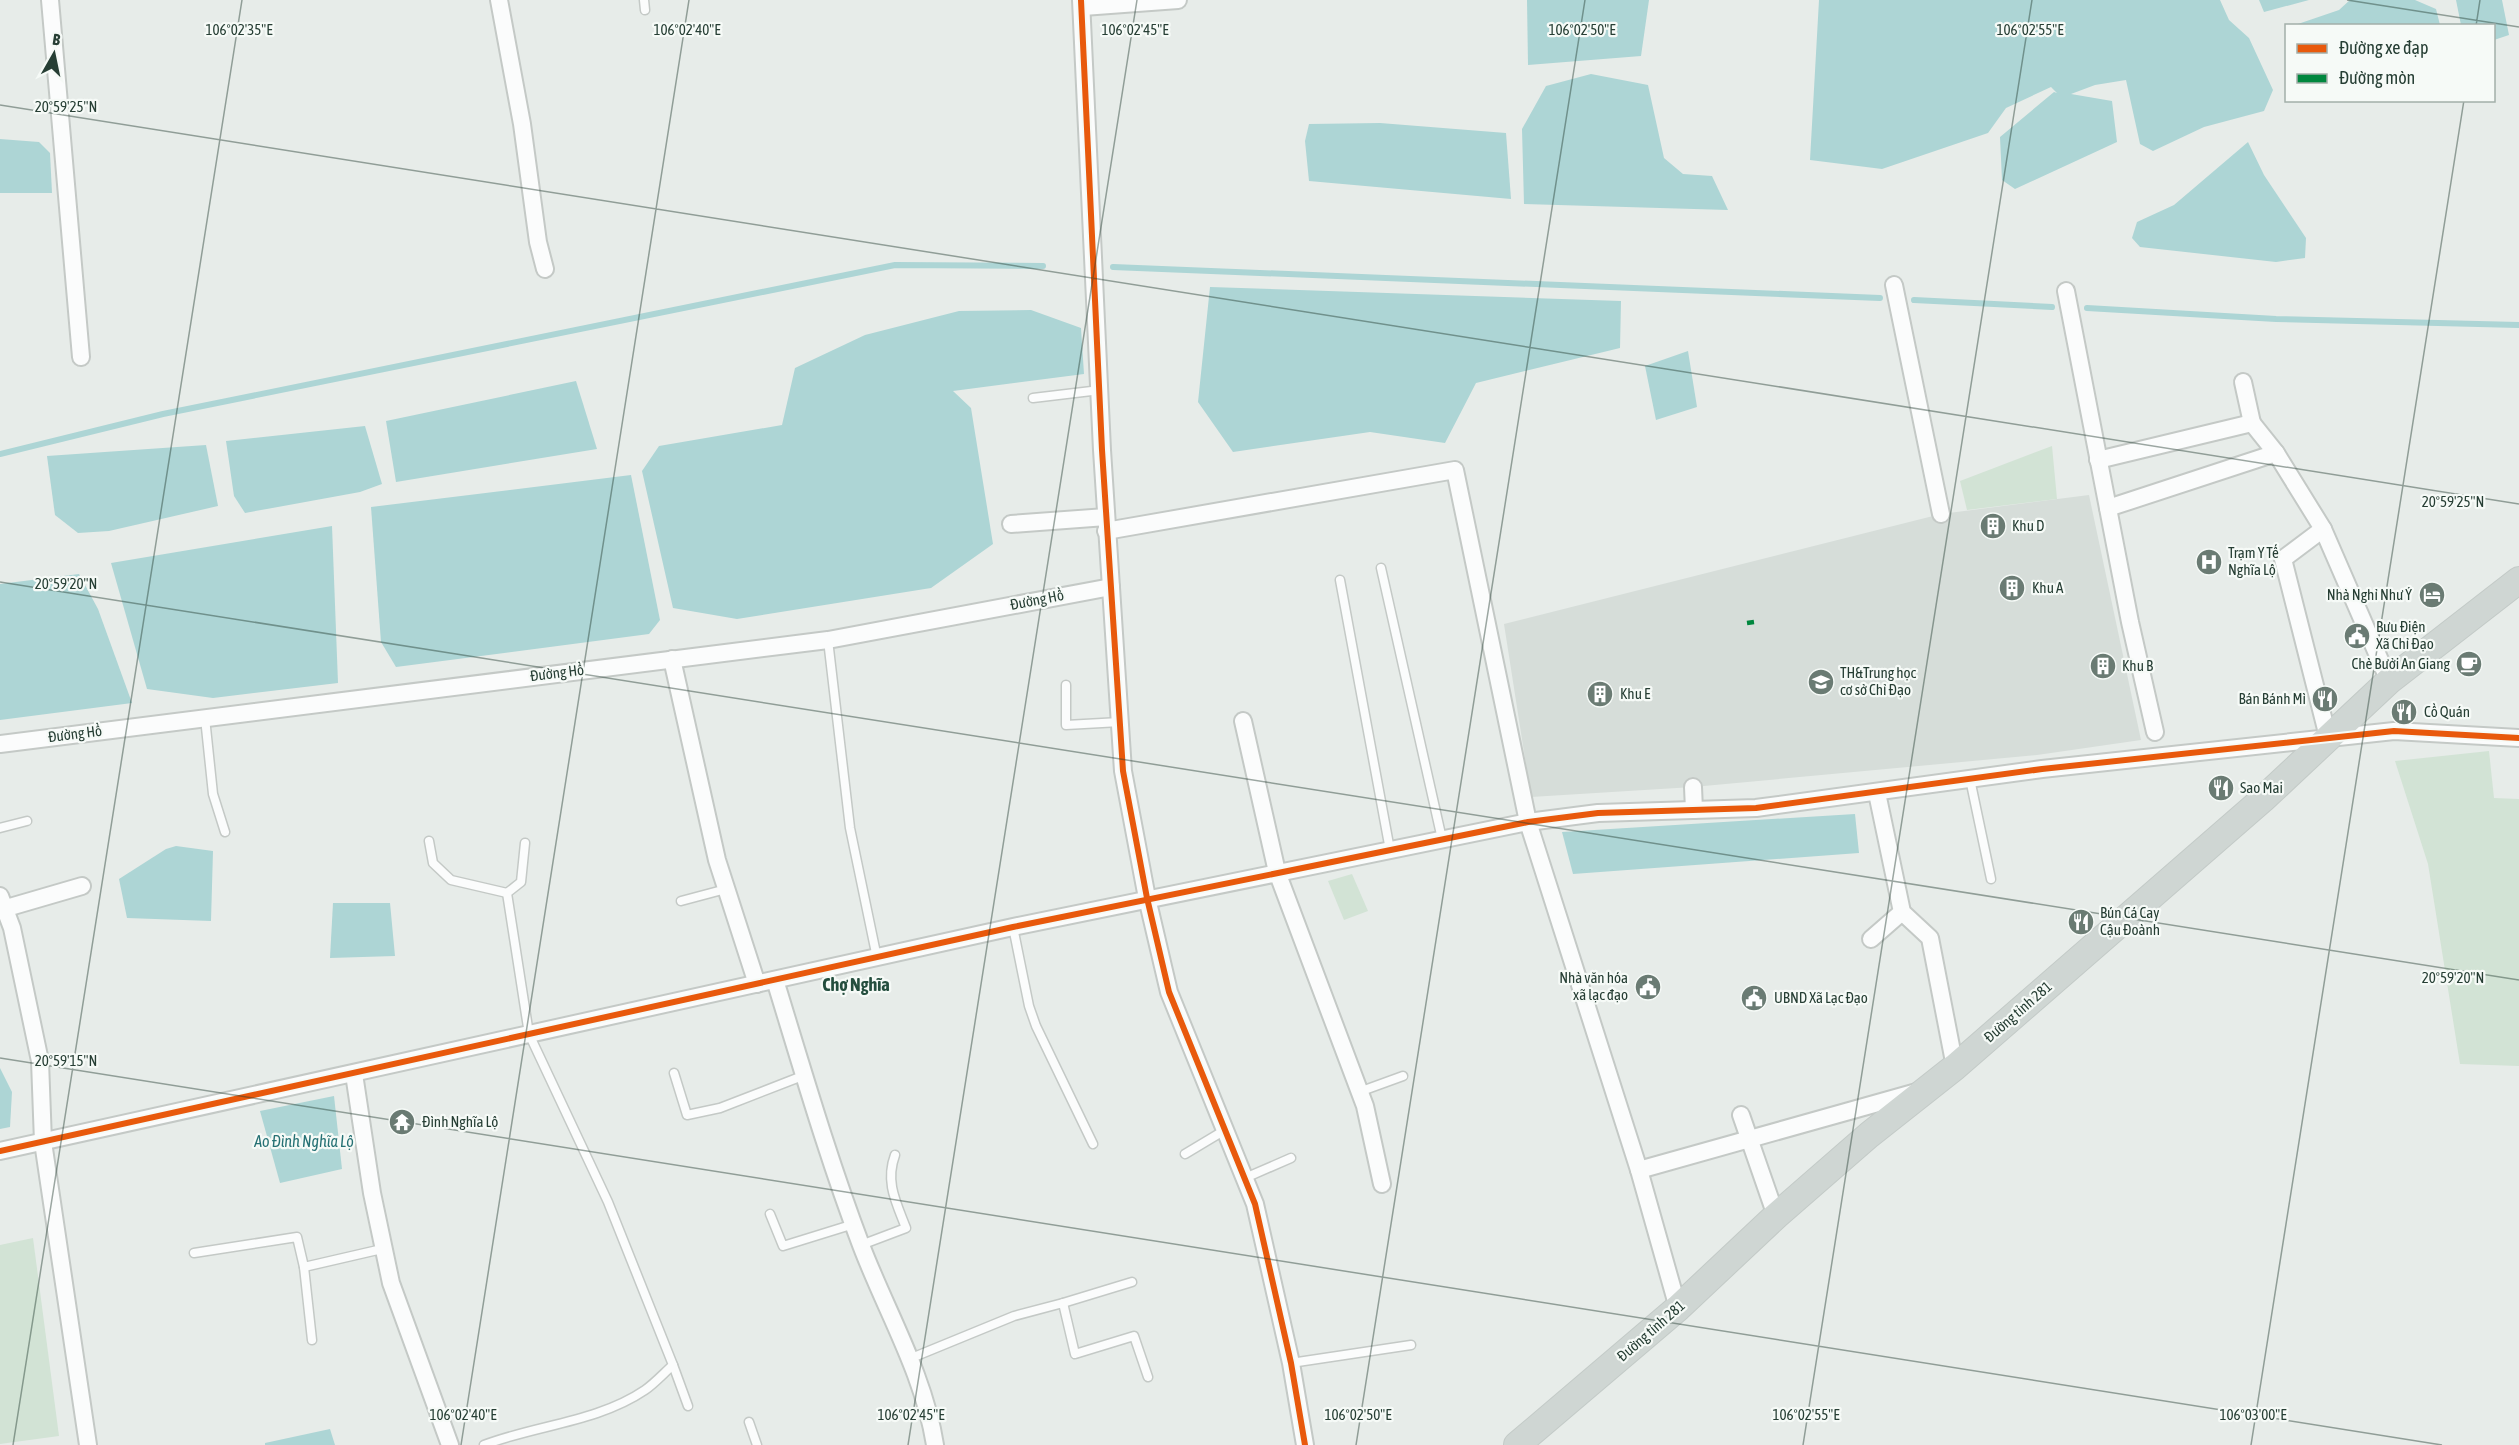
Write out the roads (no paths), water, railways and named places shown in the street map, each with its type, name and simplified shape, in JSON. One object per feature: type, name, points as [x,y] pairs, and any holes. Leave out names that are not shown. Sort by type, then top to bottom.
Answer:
[{"type":"main road","name":"Đường tỉnh 281","points":[[1517,1445],[1678,1308],[1776,1216],[1924,1090],[1955,1067],[2254,806],[2389,681],[2519,580]]},
{"type":"street","points":[[50,0],[81,357]]},
{"type":"street","points":[[499,0],[522,124],[538,242],[545,269]]},
{"type":"street","points":[[1178,0],[1082,3],[1106,524],[1123,771],[1147,898],[1169,992],[1255,1204],[1291,1363],[1305,1445]]},
{"type":"street","points":[[1894,285],[1941,514]]},
{"type":"street","points":[[2066,291],[2098,460],[2156,732]]},
{"type":"street","points":[[2243,382],[2252,423],[2276,453],[2323,529],[2389,681]]},
{"type":"street","points":[[2098,460],[2252,423]]},
{"type":"street","points":[[2108,508],[2276,453]]},
{"type":"street","points":[[1011,524],[1106,524],[1455,470],[1528,822],[1639,1170],[1678,1308]]},
{"type":"street","points":[[2323,529],[2283,559],[2328,737]]},
{"type":"street","name":"Đường Hồ","points":[[0,744],[828,640],[1111,586]]},
{"type":"street","points":[[672,659],[717,860],[757,984]]},
{"type":"street","points":[[1243,721],[1277,872],[1365,1106],[1382,1184]]},
{"type":"street","points":[[0,1151],[1147,898],[1528,822],[1598,813],[1756,808],[1970,779],[2040,762],[2394,731],[2519,738]]},
{"type":"street","points":[[1693,787],[1695,810]]},
{"type":"street","points":[[1877,793],[1902,912],[1930,938],[1955,1067]]},
{"type":"street","points":[[82,886],[2,902],[6,930],[40,1061],[43,1142],[88,1445]]},
{"type":"street","points":[[1871,939],[1902,912]]},
{"type":"street","points":[[775,980],[861,1245],[909,1359],[932,1425],[935,1445]]},
{"type":"street","points":[[354,1074],[382,1249],[391,1283],[450,1445]]},
{"type":"street","points":[[1639,1170],[1924,1090]]},
{"type":"street","points":[[1741,1115],[1776,1216]]},
{"type":"lane","points":[[1033,398],[1101,390]]},
{"type":"lane","points":[[1381,568],[1442,839]]},
{"type":"lane","points":[[1340,580],[1390,850]]},
{"type":"lane","points":[[828,640],[850,828],[877,958]]},
{"type":"lane","points":[[1066,685],[1066,725],[1120,722]]},
{"type":"lane","points":[[205,718],[213,794],[225,832]]},
{"type":"lane","points":[[1970,779],[1991,879]]},
{"type":"lane","points":[[0,828],[27,821]]},
{"type":"lane","points":[[429,841],[433,863],[451,880],[507,893],[522,882],[525,843]]},
{"type":"lane","points":[[681,901],[726,889]]},
{"type":"lane","points":[[507,893],[529,1034],[608,1203],[688,1406]]},
{"type":"lane","points":[[1013,927],[1029,1006],[1036,1026],[1093,1144]]},
{"type":"lane","points":[[674,1073],[687,1115],[720,1108],[804,1075]]},
{"type":"lane","points":[[1359,1092],[1402,1076]]},
{"type":"lane","points":[[1185,1154],[1226,1130]]},
{"type":"lane","points":[[861,1245],[906,1228],[892,1193],[889,1170],[895,1155]]},
{"type":"lane","points":[[1245,1178],[1291,1158]]},
{"type":"lane","points":[[770,1214],[783,1246],[854,1224]]},
{"type":"lane","points":[[194,1253],[297,1237],[304,1267],[312,1340]]},
{"type":"lane","points":[[304,1267],[382,1249]]},
{"type":"lane","points":[[909,1359],[1014,1316],[1063,1304],[1132,1282]]},
{"type":"lane","points":[[1063,1304],[1075,1354],[1134,1336],[1148,1377]]},
{"type":"lane","points":[[1291,1363],[1411,1344]]},
{"type":"lane","points":[[484,1445],[514,1434],[598,1413],[645,1390],[673,1365]]},
{"type":"lane","points":[[749,1422],[757,1445]]},
{"type":"water","points":[[1527,0],[1649,0],[1641,56],[1528,65]]},
{"type":"water","points":[[1819,0],[2220,0],[2229,20],[2249,38],[2273,90],[2264,111],[2204,127],[2153,151],[2140,144],[2126,80],[2095,85],[2071,94],[2112,101],[2117,142],[2015,189],[2002,180],[2000,137],[2054,92],[2057,93],[2051,87],[2006,108],[1988,133],[1882,169],[1810,160]]},
{"type":"water","points":[[2259,0],[2309,0],[2264,12]]},
{"type":"water","points":[[2350,0],[2415,0],[2436,9],[2440,24],[2298,24],[2339,10]]},
{"type":"water","points":[[2456,0],[2502,0],[2509,35],[2495,40],[2495,24],[2461,24]]},
{"type":"water","points":[[1591,74],[1648,85],[1664,158],[1683,174],[1712,176],[1728,210],[1524,204],[1522,129],[1546,86]]},
{"type":"water","points":[[1380,123],[1506,133],[1511,199],[1309,181],[1305,141],[1309,124]]},
{"type":"water","points":[[0,139],[39,142],[50,153],[52,193],[0,193]]},
{"type":"water","points":[[2248,142],[2264,175],[2306,238],[2305,258],[2276,262],[2140,247],[2132,238],[2137,222],[2174,205]]},
{"type":"water","points":[[1210,287],[1621,301],[1620,348],[1476,383],[1445,443],[1370,432],[1233,452],[1198,402]]},
{"type":"water","points":[[1031,310],[1081,328],[1084,374],[953,391],[971,408],[993,544],[931,588],[737,619],[673,608],[642,471],[659,446],[782,425],[795,368],[865,335],[959,311]]},
{"type":"water","points":[[1688,351],[1697,407],[1656,420],[1645,366]]},
{"type":"water","points":[[576,381],[597,449],[396,482],[386,421]]},
{"type":"water","points":[[365,426],[382,484],[360,492],[245,513],[234,496],[226,441]]},
{"type":"water","points":[[206,445],[218,506],[109,531],[78,533],[55,515],[47,456]]},
{"type":"water","points":[[631,475],[660,620],[649,634],[396,667],[381,642],[371,507]]},
{"type":"water","points":[[332,526],[338,683],[213,698],[147,689],[111,563]]},
{"type":"water","points":[[79,574],[98,609],[132,703],[0,720],[0,584]]},
{"type":"water","points":[[1855,814],[1859,853],[1573,874],[1562,832]]},
{"type":"water","points":[[176,846],[213,851],[211,921],[127,918],[119,879],[166,849]]},
{"type":"water","points":[[333,903],[390,903],[395,956],[330,958]]},
{"type":"water","points":[[0,1068],[12,1092],[10,1127],[0,1129]]},
{"type":"water","name":"Ao Đình Nghĩa Lộ","points":[[334,1096],[342,1169],[280,1183],[260,1111]]},
{"type":"water","points":[[330,1429],[335,1445],[265,1445],[265,1443]]},
{"type":"waterway","points":[[0,454],[163,414],[895,265],[1043,266]]},
{"type":"waterway","points":[[1113,267],[1880,298]]},
{"type":"waterway","points":[[1914,300],[2052,307]]},
{"type":"waterway","points":[[2087,308],[2276,319],[2519,325]]},
{"type":"place","name":"Khu D","points":[[1993,526]]},
{"type":"place","name":"Trạm Y Tế Nghĩa Lộ","points":[[2209,562]]},
{"type":"place","name":"Khu A","points":[[2012,588]]},
{"type":"place","name":"Nhà Nghỉ Như Ý","points":[[2432,595]]},
{"type":"place","name":"Bưu Điện Xã Chỉ Đạo","points":[[2357,636]]},
{"type":"place","name":"Chè Bưởi An Giang","points":[[2469,664]]},
{"type":"place","name":"Khu B","points":[[2103,666]]},
{"type":"place","name":"TH&Trung học cơ sở Chỉ Đạo","points":[[1821,682]]},
{"type":"place","name":"Khu E","points":[[1600,694]]},
{"type":"place","name":"Bán Bánh Mì","points":[[2325,699]]},
{"type":"place","name":"Cồ Quán","points":[[2404,712]]},
{"type":"place","name":"Sao Mai","points":[[2221,788]]},
{"type":"place","name":"Bún Cá Cay Cậu Đoành","points":[[2081,922]]},
{"type":"place","name":"Nhà văn hóa xã lạc đạo","points":[[1648,987]]},
{"type":"place","name":"UBND Xã Lạc Đạo","points":[[1754,998]]},
{"type":"place","name":"Đình Nghĩa Lộ","points":[[402,1122]]},
{"type":"district","name":"Chợ Nghĩa","points":[[856,985]]}]
